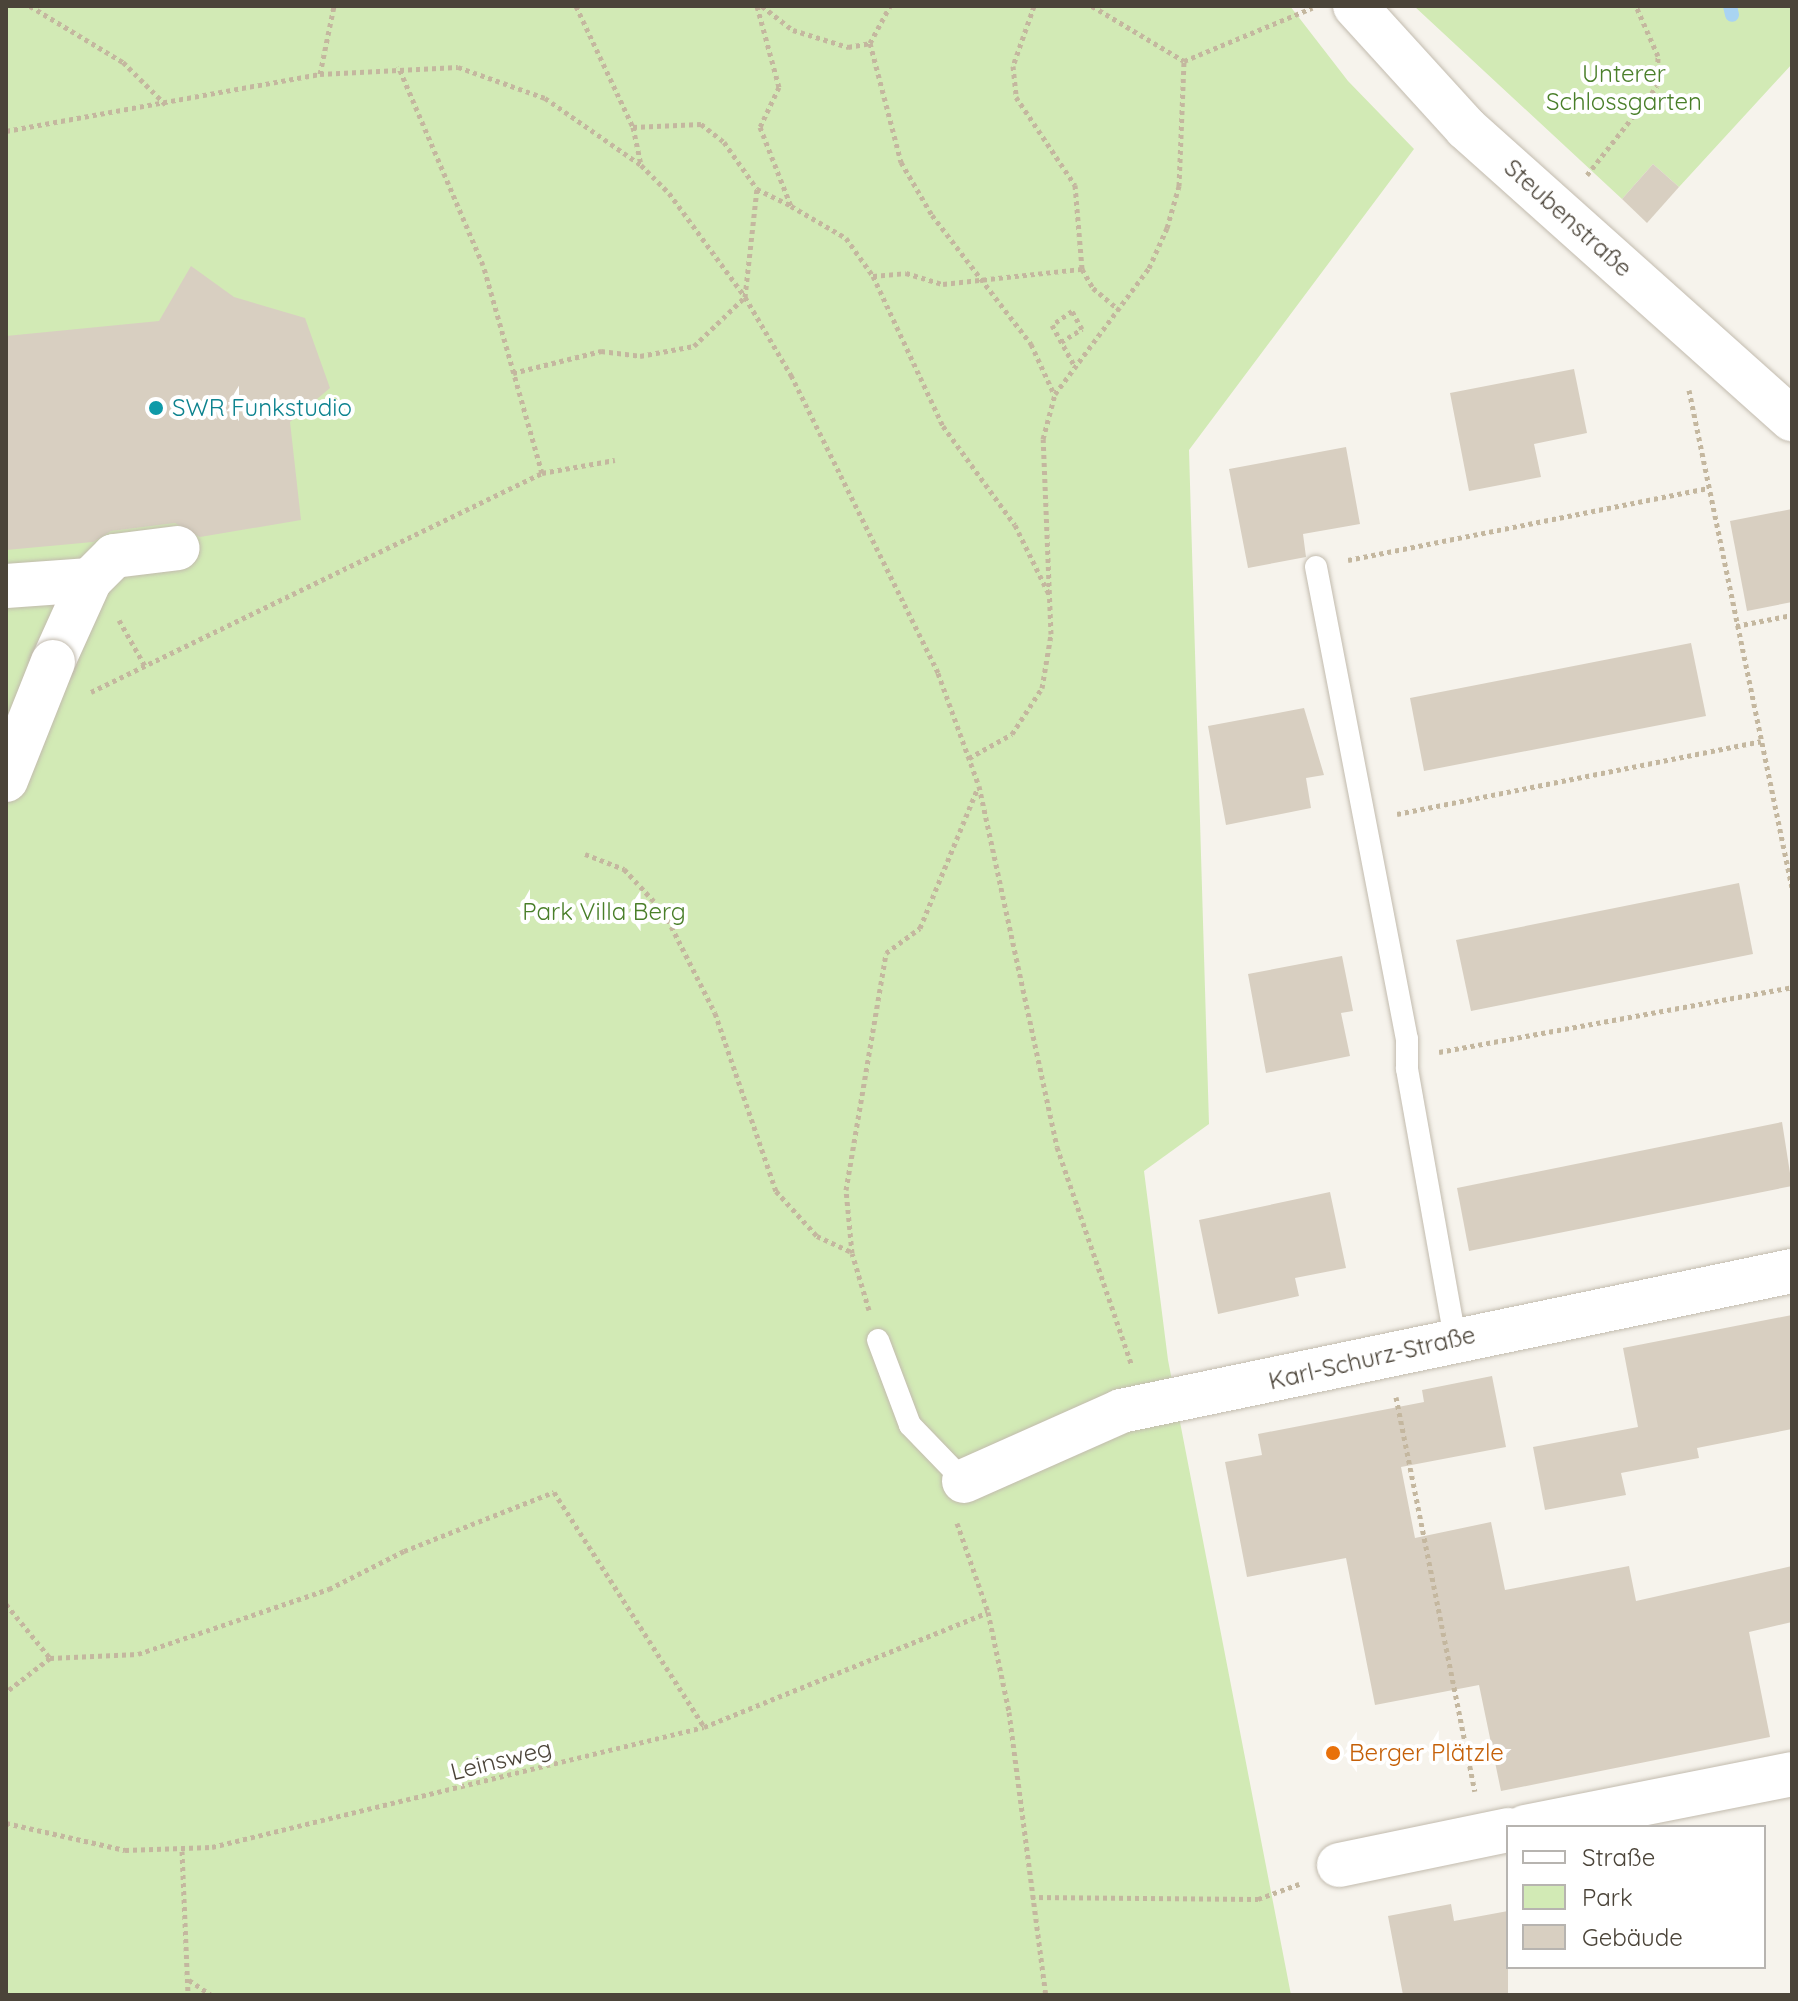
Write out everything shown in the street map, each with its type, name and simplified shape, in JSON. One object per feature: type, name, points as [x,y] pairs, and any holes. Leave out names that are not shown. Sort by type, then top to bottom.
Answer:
[{"type":"street","name":"Steubenstraße","points":[[1355,6],[1421,84],[1792,419]]},
{"type":"street","points":[[6,780],[90,580],[114,556],[178,548]]},
{"type":"street","points":[[6,586],[90,580]]},
{"type":"street","name":"Karl-Schurz-Straße","points":[[964,1481],[1092,1421],[1146,1406],[1388,1358],[1455,1338],[1792,1271]]},
{"type":"street","points":[[1536,1825],[1792,1774]]},
{"type":"street","points":[[1339,1865],[1506,1831]]},
{"type":"lane","points":[[1316,567],[1365,820],[1455,1338]]},
{"type":"lane","points":[[878,1340],[910,1425],[964,1481]]},
{"type":"path","points":[[30,6],[123,62],[167,106]]},
{"type":"path","points":[[320,74],[334,6]]},
{"type":"path","points":[[576,6],[633,127],[641,165]]},
{"type":"path","points":[[760,6],[793,30],[848,47],[870,43]]},
{"type":"path","points":[[760,6],[779,87],[760,127],[791,206]]},
{"type":"path","points":[[890,6],[870,43],[901,162],[983,281],[1031,344],[1055,394]]},
{"type":"path","points":[[1034,6],[1013,66],[1016,97],[1075,185],[1082,269],[1119,310]]},
{"type":"path","points":[[1092,6],[1184,61]]},
{"type":"path","points":[[1184,61],[1238,42],[1317,6]]},
{"type":"path","points":[[1558,208],[1645,109],[1657,86],[1658,56],[1636,6]]},
{"type":"path","points":[[969,758],[1012,734],[1035,706],[1047,663],[1051,598],[1041,471],[1055,394],[1149,268],[1179,186],[1184,61]]},
{"type":"path","points":[[6,131],[167,106],[320,74],[398,66],[458,67],[545,98],[641,165],[745,297],[881,550],[969,758],[979,786],[1057,1147],[1146,1406]]},
{"type":"path","points":[[398,66],[483,265],[542,473]]},
{"type":"path","points":[[633,127],[701,124],[724,142],[757,189],[846,238],[873,276],[943,426],[1015,525],[1051,598]]},
{"type":"path","points":[[513,373],[601,351],[640,356],[694,346],[745,297],[757,189]]},
{"type":"path","points":[[873,276],[906,273],[943,284],[1082,269]]},
{"type":"path","points":[[1061,342],[1082,329],[1072,311],[1052,325],[1061,342],[1074,365]]},
{"type":"path","points":[[1689,401],[1792,888]]},
{"type":"path","points":[[84,695],[542,473],[615,460]]},
{"type":"path","points":[[1316,567],[1707,488]]},
{"type":"path","points":[[1736,626],[1792,615]]},
{"type":"path","points":[[1365,820],[1761,741]]},
{"type":"path","points":[[878,1340],[852,1253],[848,1163],[880,1019],[886,953],[920,928],[979,786]]},
{"type":"path","points":[[585,854],[624,869],[664,912],[715,1013],[776,1191],[817,1236],[852,1253]]},
{"type":"path","points":[[1406,1058],[1792,987]]},
{"type":"path","points":[[1388,1358],[1506,1831]]},
{"type":"path","points":[[964,1481],[954,1514],[988,1612],[1009,1712],[1046,1995]]},
{"type":"path","points":[[6,1692],[50,1658],[138,1654],[329,1589],[404,1551],[554,1492],[704,1727]]},
{"type":"path","points":[[6,1604],[50,1658]]},
{"type":"path","name":"Leinsweg","points":[[6,1823],[125,1850],[182,1851],[353,1816],[704,1727],[988,1612]]},
{"type":"path","points":[[182,1851],[188,1995]]},
{"type":"path","points":[[1031,1897],[1258,1899],[1339,1865]]},
{"type":"path","points":[[188,1979],[211,1995]]},
{"type":"green space","name":"Park Villa Berg","points":[[6,6],[1290,6],[1348,81],[1414,149],[1189,450],[1209,1124],[1144,1171],[1168,1360],[1291,1995],[6,1995]]},
{"type":"green space","name":"Unterer Schlossgarten","points":[[1414,6],[1792,6],[1792,64],[1679,187],[1653,164],[1622,199]]},
{"type":"building","points":[[1653,164],[1679,187],[1647,223],[1622,199]]},
{"type":"building","name":"SWR Funkstudio","points":[[191,266],[234,297],[305,318],[330,388],[290,422],[301,520],[200,537],[175,523],[111,531],[93,542],[6,550],[6,336],[159,321]]},
{"type":"building","points":[[1574,369],[1587,433],[1534,444],[1541,477],[1469,491],[1450,393]]},
{"type":"building","points":[[1346,447],[1360,524],[1303,534],[1306,557],[1248,568],[1229,469]]},
{"type":"building","points":[[1792,509],[1792,602],[1747,611],[1730,521]]},
{"type":"building","points":[[1691,643],[1706,716],[1424,771],[1410,698]]},
{"type":"building","points":[[1304,708],[1324,775],[1306,778],[1311,808],[1226,825],[1208,726]]},
{"type":"building","points":[[1739,883],[1753,954],[1471,1011],[1456,940]]},
{"type":"building","points":[[1342,956],[1353,1011],[1341,1013],[1350,1056],[1266,1073],[1248,974]]},
{"type":"building","points":[[1782,1122],[1792,1186],[1469,1251],[1457,1188]]},
{"type":"building","points":[[1330,1192],[1346,1268],[1295,1278],[1299,1296],[1218,1314],[1199,1220]]},
{"type":"building","points":[[1792,1315],[1792,1429],[1697,1448],[1699,1458],[1621,1473],[1626,1495],[1545,1510],[1533,1447],[1638,1427],[1623,1348]]},
{"type":"building","points":[[1492,1376],[1506,1447],[1401,1467],[1415,1538],[1491,1522],[1505,1590],[1629,1566],[1636,1601],[1792,1566],[1792,1622],[1749,1632],[1770,1737],[1501,1791],[1479,1685],[1375,1705],[1346,1558],[1247,1577],[1225,1462],[1262,1455],[1258,1434],[1424,1402],[1422,1390]]},
{"type":"building","points":[[1451,1904],[1454,1921],[1506,1911],[1508,1995],[1403,1995],[1388,1916]]},
{"type":"waterway","points":[[1730,6],[1732,15]]},
{"type":"place","name":"SWR Funkstudio","points":[[156,408]]},
{"type":"place","name":"Berger Plätzle","points":[[1333,1753]]}]
